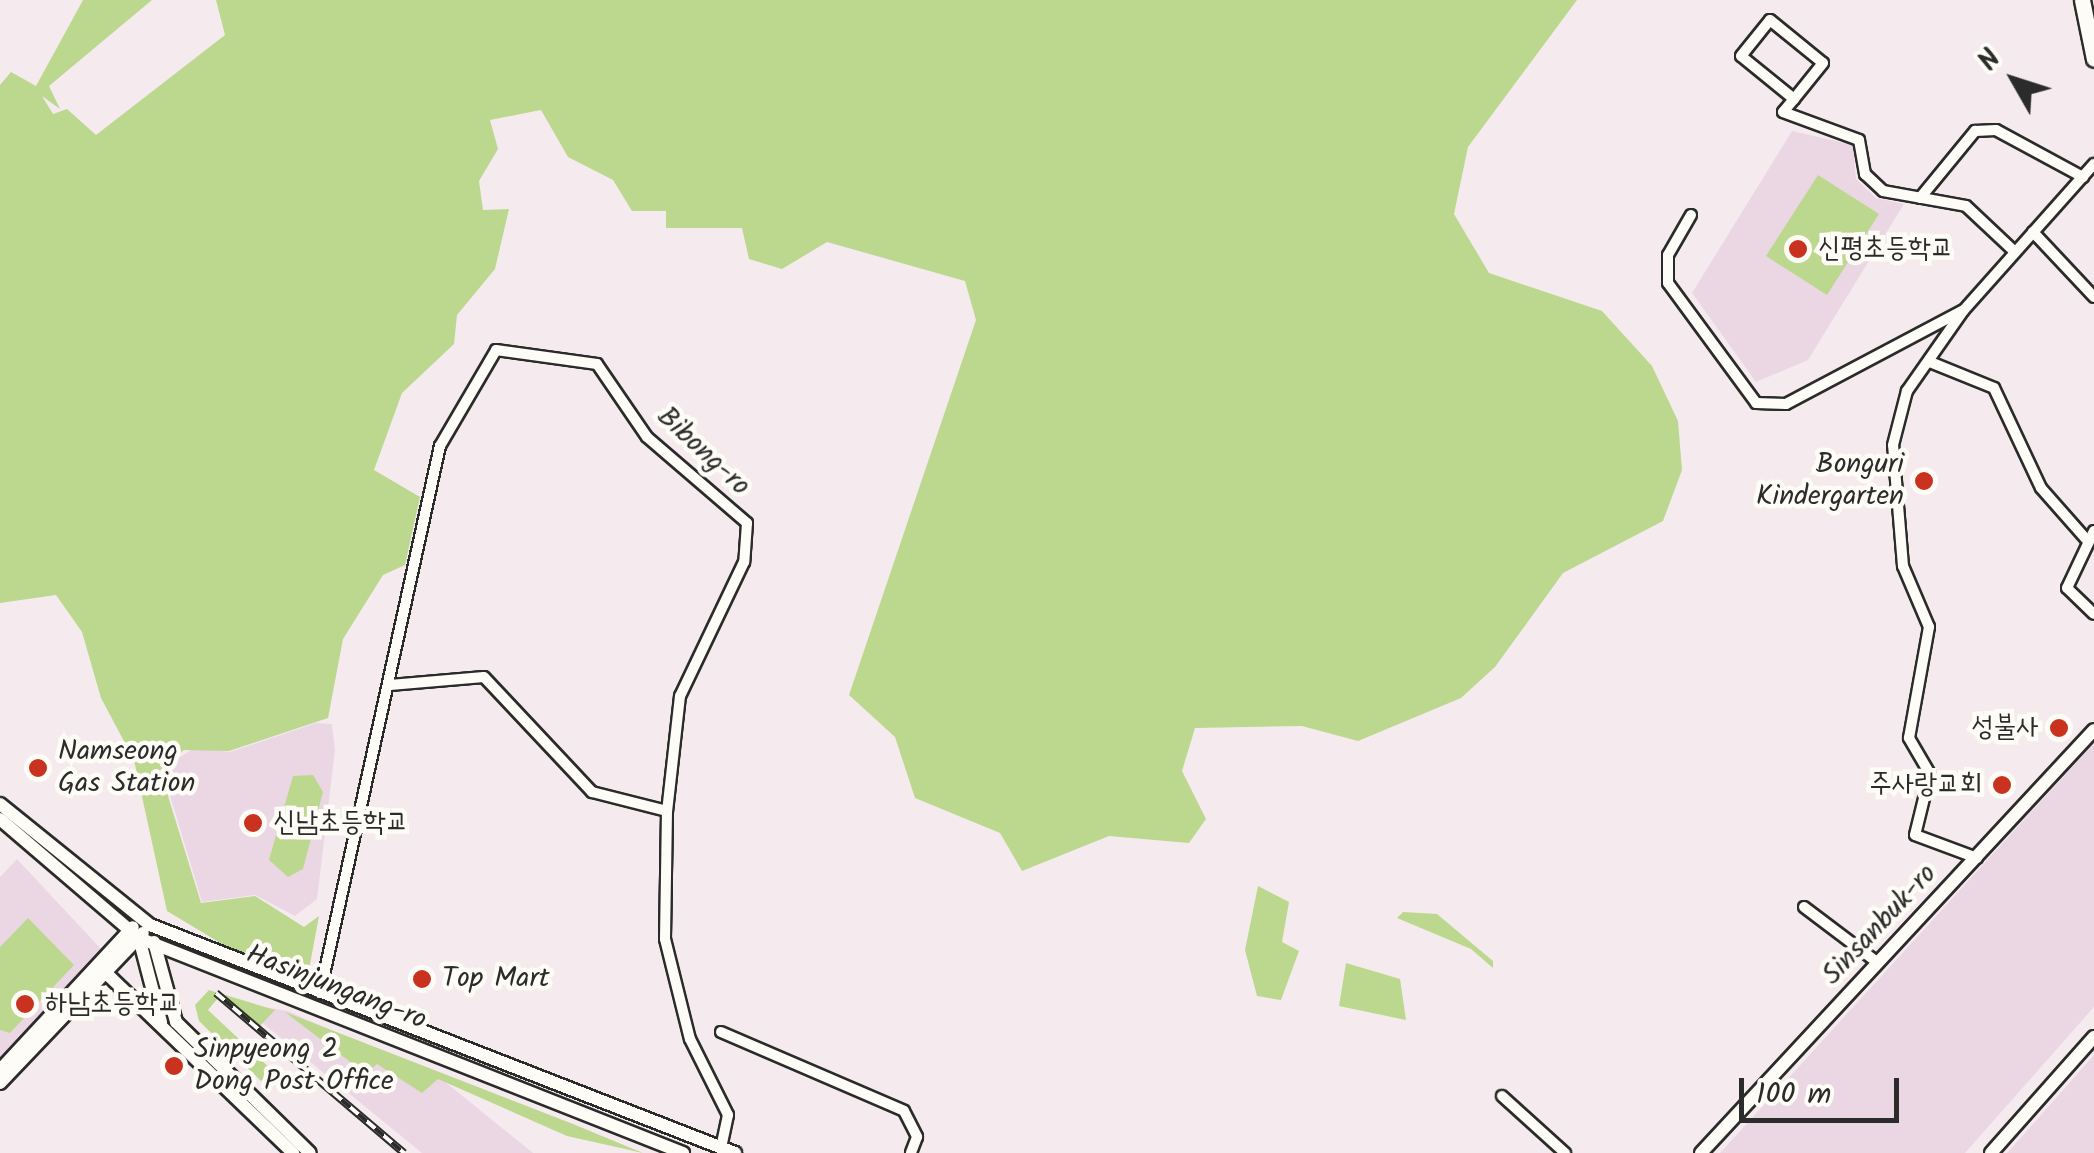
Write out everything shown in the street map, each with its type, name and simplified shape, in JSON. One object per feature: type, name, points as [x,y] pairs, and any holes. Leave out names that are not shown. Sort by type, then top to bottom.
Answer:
[{"type":"main road","points":[[2082,0],[2094,59]]},
{"type":"street","points":[[1794,99],[1741,56],[1770,20],[1823,64],[1794,99],[1783,112],[1797,124],[1859,140],[1865,174],[1883,192],[1966,206],[2015,252]]},
{"type":"street","points":[[1920,198],[1975,131],[1996,130],[2083,176]]},
{"type":"street","points":[[1977,858],[1915,835],[1930,774],[1910,738],[1930,626],[1899,533],[1893,445],[1907,391],[1963,311],[2094,164]]},
{"type":"street","points":[[1691,215],[1668,255],[1668,283],[1756,403],[1786,404],[1963,311]]},
{"type":"street","points":[[2034,232],[2094,297]]},
{"type":"street","name":"Bibong-ro","points":[[317,1000],[440,446],[473,382],[496,350],[597,364],[647,437],[746,523],[744,562],[680,696],[667,811],[665,939],[690,1039],[728,1115],[720,1150]]},
{"type":"street","points":[[1930,362],[1994,388],[2041,488],[2090,535],[2067,588],[2094,614]]},
{"type":"street","points":[[390,685],[484,677],[592,792],[667,811]]},
{"type":"street","name":"Sinsanbuk-ro","points":[[1701,1153],[2094,730]]},
{"type":"street","name":"Hasinjungang-ro","points":[[0,804],[36,842]]},
{"type":"street","name":"Hasinjungang-ro","points":[[0,819],[146,921],[317,1000],[684,1153]]},
{"type":"street","name":"Hasinjungang-ro","points":[[66,866],[134,934],[317,1000]]},
{"type":"street","points":[[1804,907],[1878,963]]},
{"type":"street","points":[[0,1070],[146,921],[176,1022],[297,1151]]},
{"type":"street","points":[[0,1083],[106,973],[134,934]]},
{"type":"street","points":[[134,934],[163,1026]]},
{"type":"street","points":[[106,973],[297,1151]]},
{"type":"street","points":[[317,1000],[735,1153]]},
{"type":"street","points":[[721,1032],[904,1111],[917,1137],[911,1153]]},
{"type":"street","points":[[1991,1153],[2094,1037]]},
{"type":"street","points":[[1502,1096],[1564,1153]]},
{"type":"shaded area","name":"신평초등학교","points":[[1792,131],[1853,145],[1856,179],[1876,198],[1904,204],[1808,360],[1756,382],[1692,293]]},
{"type":"shaded area","name":"신남초등학교","points":[[316,723],[332,724],[335,750],[317,899],[295,916],[255,895],[202,902],[162,769],[194,748],[230,752]]},
{"type":"shaded area","points":[[2094,743],[2094,1007],[1965,1153],[1720,1153]]},
{"type":"shaded area","name":"하남초등학교","points":[[17,859],[101,949],[0,1058],[0,877]]},
{"type":"shaded area","points":[[238,1003],[288,1011],[444,1081],[533,1153],[422,1153]]},
{"type":"shaded area","points":[[2094,1055],[2094,1153],[2007,1153],[2009,1151]]},
{"type":"green space","points":[[83,0],[152,0],[49,86],[60,109],[42,96],[53,114],[67,109],[96,135],[225,35],[216,0],[1577,0],[1468,147],[1454,214],[1489,273],[1602,311],[1652,366],[1678,421],[1682,470],[1663,521],[1563,573],[1495,667],[1461,698],[1358,741],[1302,726],[1195,728],[1182,771],[1206,819],[1189,843],[1109,836],[1022,871],[1000,833],[915,798],[895,737],[849,695],[976,320],[965,281],[827,242],[782,269],[749,259],[742,228],[666,228],[666,211],[632,211],[613,180],[568,157],[541,110],[490,120],[498,149],[479,181],[483,210],[509,209],[495,269],[457,315],[454,344],[402,393],[374,470],[420,497],[405,565],[383,575],[343,639],[328,718],[229,751],[184,750],[160,770],[201,903],[255,896],[304,927],[319,916],[308,975],[227,947],[167,911],[134,760],[101,698],[82,632],[56,595],[0,603],[0,85],[11,72],[36,86]]},
{"type":"green space","points":[[1818,175],[1879,214],[1827,295],[1766,256]]},
{"type":"green space","points":[[313,775],[323,792],[303,869],[288,877],[269,860],[293,776]]},
{"type":"green space","points":[[1258,886],[1289,902],[1282,942],[1299,951],[1281,1000],[1257,996],[1245,950]]},
{"type":"green space","points":[[1403,912],[1437,914],[1493,961],[1493,968],[1471,949],[1397,918]]},
{"type":"green space","points":[[28,918],[74,965],[10,1033],[0,1030],[0,947]]},
{"type":"green space","points":[[1346,963],[1400,979],[1406,1020],[1339,1006]]},
{"type":"green space","points":[[209,990],[275,1010],[258,1028],[218,998],[208,1010],[272,1070],[261,1081],[199,1021],[195,1005]]},
{"type":"green space","points":[[285,1012],[643,1153],[567,1136],[438,1079],[422,1093],[377,1064],[366,1074]]},
{"type":"railway","points":[[216,993],[404,1153]]},
{"type":"place","name":"신평초등학교","points":[[1798,249]]},
{"type":"place","name":"Bonguri Kindergarten","points":[[1924,481]]},
{"type":"place","name":"성불사","points":[[2059,728]]},
{"type":"place","name":"Namseong Gas Station","points":[[38,768]]},
{"type":"place","name":"주사랑교회","points":[[2002,785]]},
{"type":"place","name":"신남초등학교","points":[[253,823]]},
{"type":"place","name":"Top Mart","points":[[422,979]]},
{"type":"place","name":"하남초등학교","points":[[25,1004]]},
{"type":"place","name":"Sinpyeong 2 Dong Post Office","points":[[174,1066]]}]
